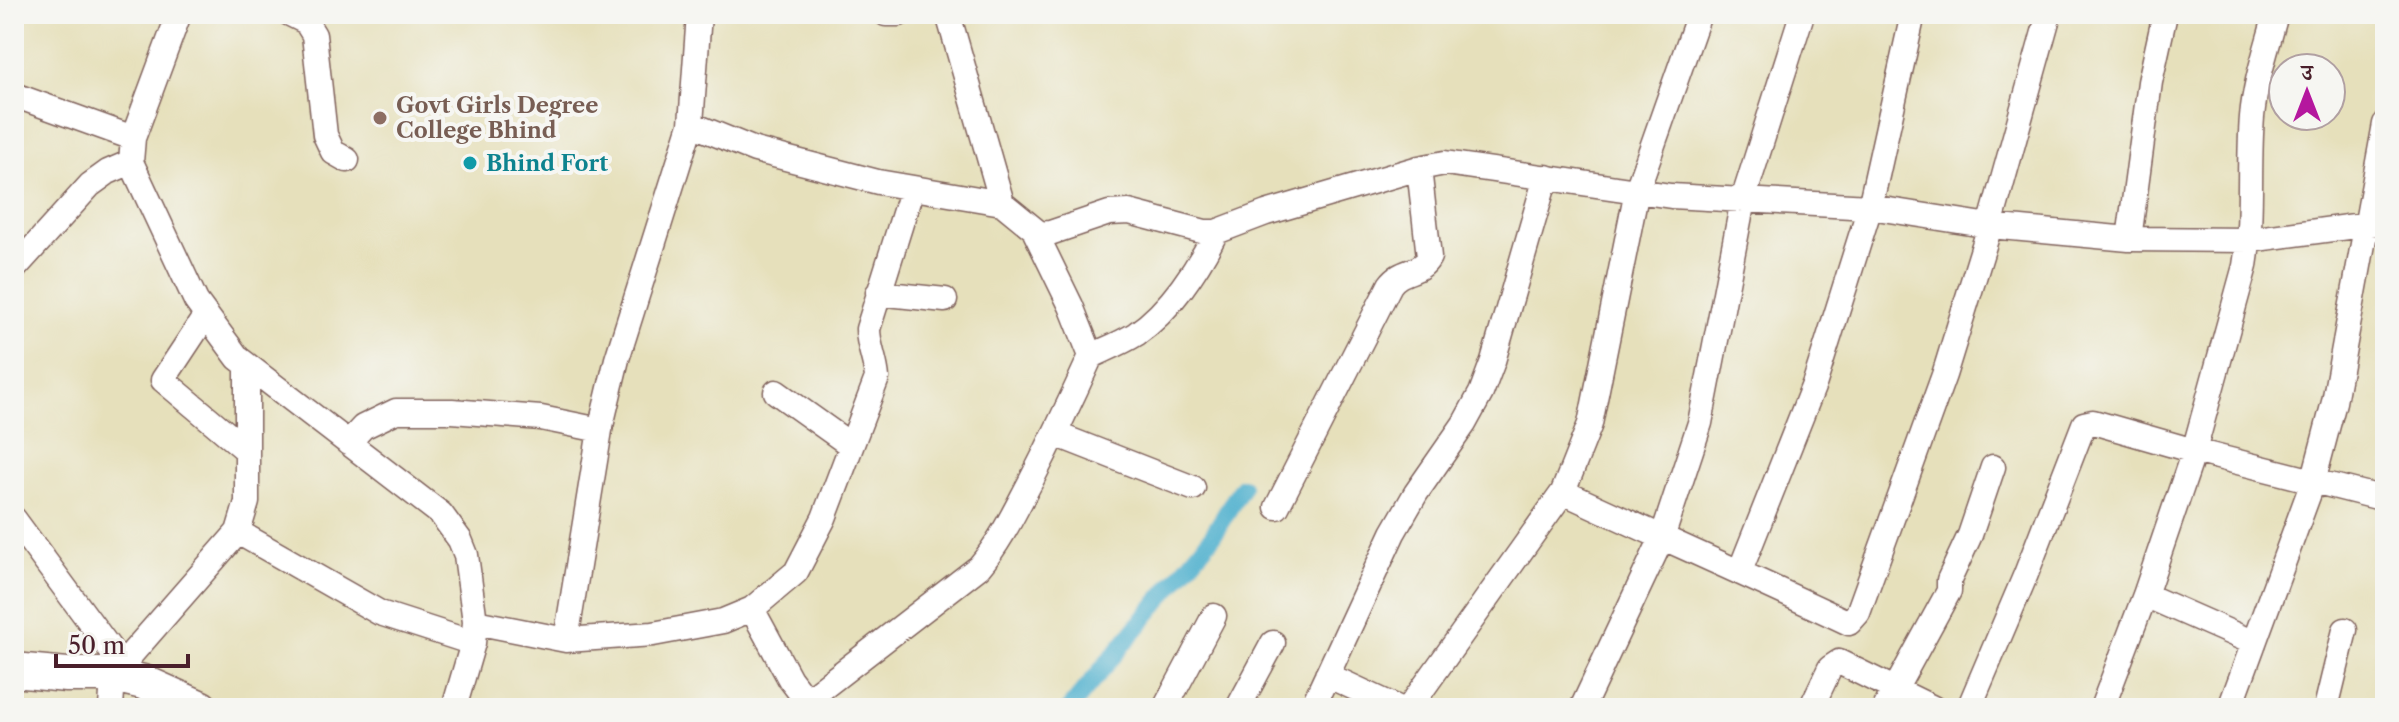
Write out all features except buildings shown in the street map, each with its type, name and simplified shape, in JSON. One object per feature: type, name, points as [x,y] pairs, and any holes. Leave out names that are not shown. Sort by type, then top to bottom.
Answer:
[{"type":"highway","points":[[14,670],[115,682],[143,682],[201,708]]},
{"type":"street","points":[[14,269],[90,185],[132,150],[179,14]]},
{"type":"street","points":[[290,14],[306,22],[314,35],[325,135],[333,152],[347,160]]},
{"type":"street","points":[[566,640],[600,430],[617,359],[691,124],[699,14]]},
{"type":"street","points":[[886,14],[899,14]]},
{"type":"street","points":[[948,14],[1002,203]]},
{"type":"street","points":[[1409,708],[1563,492],[1590,424],[1637,190],[1699,14]]},
{"type":"street","points":[[1582,708],[1662,538],[1700,423],[1743,200],[1802,14]]},
{"type":"street","points":[[1740,571],[1815,382],[1870,207],[1913,14]]},
{"type":"street","points":[[1563,492],[1849,623],[1858,613],[1944,375],[1990,226],[2049,14]]},
{"type":"street","points":[[2129,239],[2150,82],[2165,14]]},
{"type":"street","points":[[2102,708],[2194,451],[2245,266],[2249,240],[2252,117],[2256,89],[2276,14]]},
{"type":"street","points":[[14,95],[132,150],[196,301],[238,358],[441,514],[460,540],[466,555],[474,633],[454,708]]},
{"type":"street","points":[[691,124],[755,150],[878,182],[1002,203],[1040,234],[1109,213],[1129,212],[1205,232],[1216,232],[1266,213],[1445,163],[1671,196],[1870,207],[1990,226],[2129,239],[2249,240],[2376,223]]},
{"type":"street","points":[[2230,708],[2313,482],[2376,223],[2385,124]]},
{"type":"street","points":[[1277,507],[1390,285],[1400,273],[1419,268],[1429,257],[1419,168]]},
{"type":"street","points":[[1312,708],[1393,533],[1481,393],[1546,177]]},
{"type":"street","points":[[238,532],[380,613],[474,633],[566,640],[653,634],[723,621],[752,609],[796,572],[824,518],[849,444],[877,378],[868,339],[878,293],[912,188]]},
{"type":"street","points":[[1034,230],[1091,356]]},
{"type":"street","points":[[752,609],[790,679],[809,704],[979,567],[1009,524],[1091,356],[1136,334],[1165,309],[1207,250],[1216,232]]},
{"type":"street","points":[[878,293],[945,300]]},
{"type":"street","points":[[206,315],[163,380],[245,449]]},
{"type":"street","points":[[14,519],[115,682],[238,532],[247,502],[247,365]]},
{"type":"street","points":[[776,392],[849,444]]},
{"type":"street","points":[[348,443],[363,427],[396,411],[452,411],[541,418],[600,430]]},
{"type":"street","points":[[1969,708],[2026,574],[2084,424],[2093,422],[2385,499]]},
{"type":"street","points":[[1055,434],[1193,488]]},
{"type":"street","points":[[1890,698],[1949,591],[1949,580],[1970,535],[1993,467]]},
{"type":"street","points":[[2145,595],[2254,643]]},
{"type":"street","points":[[1165,708],[1214,616]]},
{"type":"street","points":[[2326,708],[2345,630]]},
{"type":"street","points":[[1238,708],[1273,643]]},
{"type":"street","points":[[1811,708],[1830,668],[1839,662],[1890,698],[1933,708]]},
{"type":"street","points":[[1327,675],[1398,708]]},
{"type":"waterway","points":[[1070,708],[1211,538],[1242,487]]},
{"type":"place","name":"Govt Girls Degree College Bhind","points":[[380,118]]},
{"type":"place","name":"Bhind Fort","points":[[470,163]]}]
